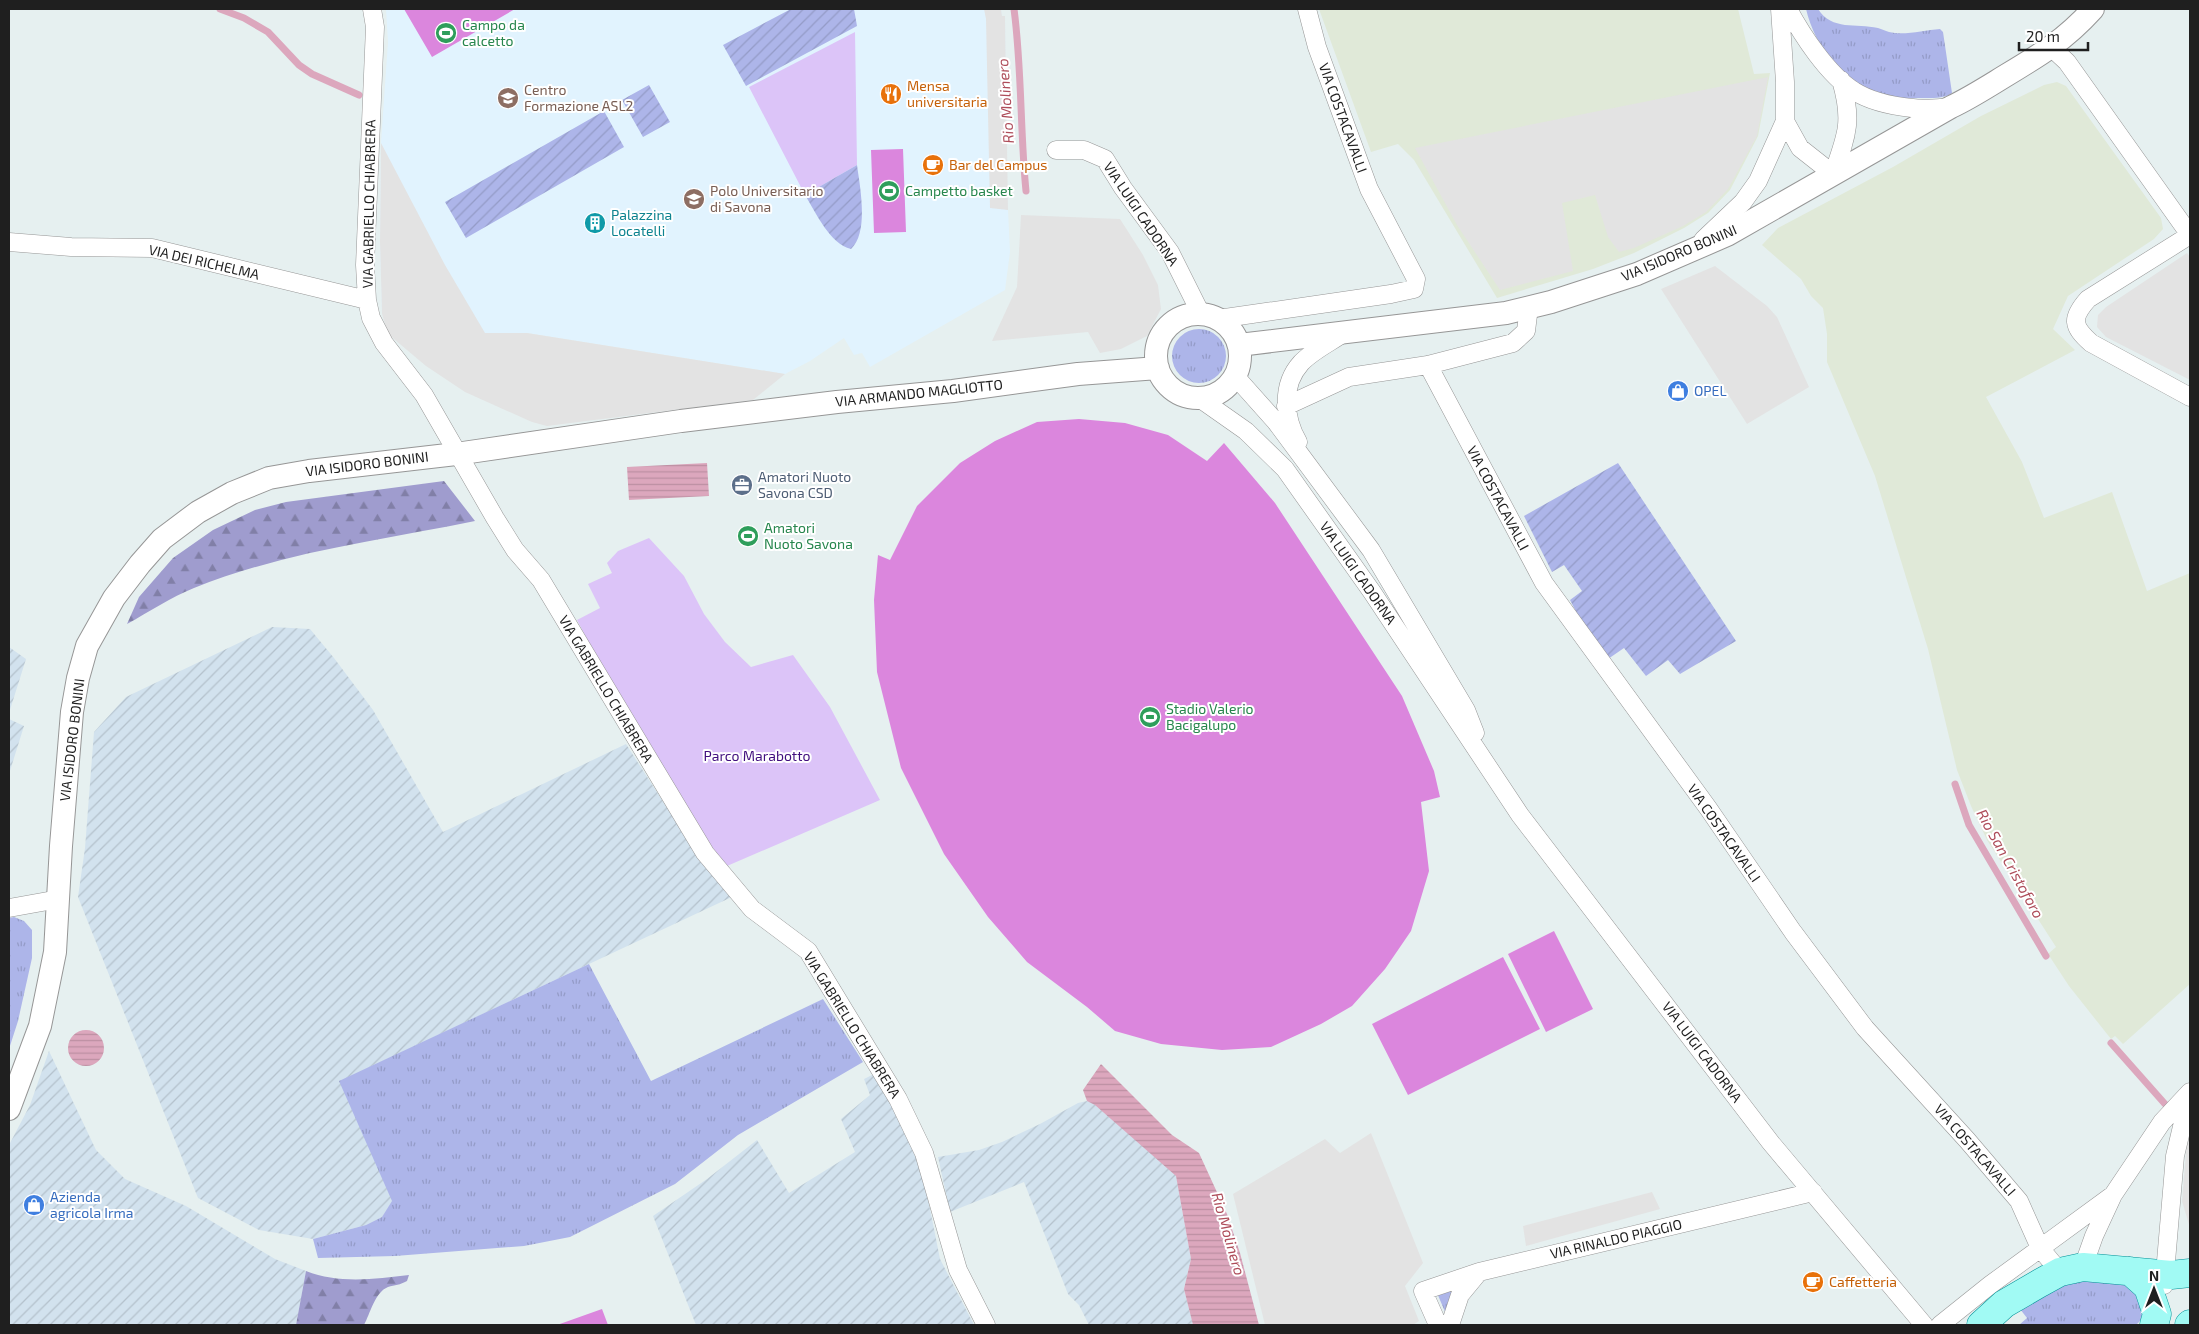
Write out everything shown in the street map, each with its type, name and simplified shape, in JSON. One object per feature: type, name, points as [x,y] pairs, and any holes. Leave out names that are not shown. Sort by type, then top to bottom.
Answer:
[{"type":"main road","points":[[1981,1325],[2004,1304],[2072,1270],[2177,1273]]},
{"type":"main road","points":[[2130,1271],[2148,1286],[2156,1320]]},
{"type":"street","name":"VIA GABRIELLO CHIABRERA","points":[[372,9],[375,27],[365,265],[367,300],[371,318],[384,344],[424,395],[494,518],[515,550],[541,580],[705,853],[752,909],[808,951],[898,1099],[924,1153],[958,1270],[986,1325]]},
{"type":"street","name":"VIA COSTACAVALLI","points":[[1210,317],[1391,294],[1414,288],[1416,279],[1369,189],[1317,47],[1307,9]]},
{"type":"street","points":[[1692,250],[1726,221],[1743,202],[1758,181],[1785,121],[1786,82],[1780,9]]},
{"type":"street","points":[[1788,9],[1804,38],[1854,92],[1879,102],[1914,109],[1951,107]]},
{"type":"street","name":"VIA ISIDORO BONINI","points":[[1239,345],[1437,323],[1506,313],[1637,274],[1727,235],[1951,107],[1971,98],[2052,48],[2093,9]]},
{"type":"street","points":[[2052,48],[2067,62],[2190,235],[2088,299],[2078,310],[2077,331],[2090,344],[2190,397]]},
{"type":"street","points":[[1785,121],[1800,148],[1834,174],[1845,143],[1848,119],[1848,104],[1841,80]]},
{"type":"street","name":"VIA LUIGI CADORNA","points":[[1056,150],[1084,150],[1105,159],[1123,188],[1170,252],[1210,317]]},
{"type":"street","name":"VIA DEI RICHELMA","points":[[9,242],[152,248],[367,300]]},
{"type":"street","points":[[1286,406],[1349,377],[1428,365],[1513,344],[1526,331],[1529,307]]},
{"type":"street","points":[[1185,316],[1210,317],[1231,330],[1239,345],[1240,361],[1235,376],[1226,387],[1214,395],[1200,398],[1178,393],[1162,378],[1158,368],[1156,352],[1161,337],[1171,324],[1185,316]]},
{"type":"street","name":"VIA LUIGI CADORNA","points":[[1326,490],[1293,433],[1286,406],[1290,379],[1302,362],[1345,332]]},
{"type":"street","name":"VIA COSTACAVALLI","points":[[1428,365],[1544,583],[1708,808],[1793,932],[1865,1028],[1968,1140],[2019,1201],[2040,1248],[2072,1270]]},
{"type":"street","name":"VIA ARMANDO MAGLIOTTO","points":[[681,421],[837,402],[952,391],[1078,374],[1158,368]]},
{"type":"street","name":"VIA LUIGI CADORNA","points":[[1235,376],[1276,422],[1371,550],[1466,710],[1490,771]]},
{"type":"street","name":"VIA LUIGI CADORNA","points":[[1200,398],[1246,431],[1285,469],[1372,592],[1520,815],[1771,1143],[1924,1325]]},
{"type":"street","name":"VIA ISIDORO BONINI","points":[[9,1109],[40,1026],[55,952],[66,780],[72,712],[78,678],[87,646],[114,598],[162,539],[198,512],[232,493],[269,478],[340,466],[456,454],[681,421]]},
{"type":"street","points":[[9,908],[59,899]]},
{"type":"street","points":[[2072,1270],[2094,1236],[2113,1194],[2162,1122],[2190,1092]]},
{"type":"street","points":[[2156,1320],[2163,1293],[2177,1273],[2175,1156],[2190,1092]]},
{"type":"street","name":"VIA RINALDO PIAGGIO","points":[[1438,1325],[1423,1291],[1479,1272],[1813,1192]]},
{"type":"street","points":[[1940,1325],[2113,1194]]},
{"type":"street","points":[[1450,1325],[1460,1295],[1479,1272]]},
{"type":"shaded area","name":"Polo Universitario di Savona","points":[[386,9],[1001,9],[1002,16],[1005,16],[1007,189],[1010,252],[1005,290],[870,367],[862,353],[854,355],[844,338],[810,361],[785,374],[527,333],[485,333],[382,315],[380,242],[381,143],[388,42]]},
{"type":"shaded area","name":"Campo da calcetto","points":[[404,9],[515,9],[432,57]]},
{"type":"shaded area","points":[[984,9],[1001,9],[1002,16],[1005,16],[1008,210],[990,208],[986,19]]},
{"type":"shaded area","points":[[1319,9],[1738,9],[1754,74],[1770,73],[1758,136],[1730,190],[1708,213],[1684,228],[1634,253],[1593,269],[1497,298],[1414,160],[1398,144],[1371,152]]},
{"type":"shaded area","points":[[1768,77],[1757,136],[1728,189],[1706,212],[1683,226],[1634,248],[1619,252],[1608,237],[1595,195],[1562,203],[1573,271],[1500,290],[1457,225],[1415,148]]},
{"type":"shaded area","points":[[2057,82],[2066,86],[2161,218],[2163,229],[2154,239],[2068,296],[2053,329],[2075,350],[1986,397],[2022,462],[2044,518],[2112,492],[2147,591],[2190,573],[2190,984],[2123,1044],[2115,1036],[2111,1039],[2069,986],[2048,954],[2056,947],[1987,840],[1971,806],[1957,770],[1928,649],[1875,476],[1827,362],[1827,334],[1823,308],[1811,296],[1801,279],[1762,245],[1778,228],[1893,167],[1981,116],[2044,85]]},
{"type":"shaded area","points":[[381,143],[445,265],[485,333],[527,333],[785,374],[753,400],[547,426],[532,422],[465,392],[426,366],[388,334],[382,314],[380,242]]},
{"type":"shaded area","name":"Campetto basket","points":[[903,149],[906,232],[874,233],[871,150]]},
{"type":"shaded area","points":[[1021,215],[1120,219],[1143,255],[1158,285],[1161,309],[1147,336],[1121,349],[1100,353],[1088,332],[992,341],[1017,287]]},
{"type":"shaded area","points":[[2187,253],[2190,257],[2190,380],[2106,337],[2097,327],[2098,315],[2106,307]]},
{"type":"shaded area","points":[[1715,266],[1767,306],[1777,317],[1809,387],[1747,424],[1661,289]]},
{"type":"shaded area","name":"Stadio Valerio Bacigalupo","points":[[1079,419],[1125,423],[1168,435],[1207,461],[1224,443],[1275,503],[1402,696],[1434,771],[1440,797],[1421,802],[1429,871],[1411,931],[1385,969],[1352,1006],[1321,1024],[1271,1047],[1222,1050],[1161,1044],[1115,1031],[1087,1007],[1027,962],[988,917],[944,854],[901,768],[877,672],[874,600],[878,555],[890,560],[917,506],[960,463],[995,441],[1037,422]]},
{"type":"shaded area","points":[[272,627],[310,629],[373,710],[443,832],[626,744],[698,856],[734,896],[340,1081],[393,1201],[382,1217],[366,1225],[313,1239],[259,1230],[198,1198],[78,897],[85,848],[94,732],[126,697]]},
{"type":"shaded area","points":[[9,647],[26,659],[9,713]]},
{"type":"shaded area","points":[[9,719],[24,726],[9,774]]},
{"type":"shaded area","points":[[1554,931],[1593,1009],[1546,1032],[1508,954]]},
{"type":"shaded area","points":[[1503,957],[1540,1029],[1408,1095],[1372,1024]]},
{"type":"shaded area","points":[[49,1051],[96,1150],[125,1179],[186,1206],[275,1259],[306,1271],[296,1325],[9,1325],[9,1145],[30,1105]]},
{"type":"shaded area","points":[[874,1074],[900,1116],[920,1159],[940,1259],[974,1325],[696,1325],[653,1216],[707,1179],[757,1140],[789,1193],[855,1152],[841,1119],[870,1095],[864,1079]]},
{"type":"shaded area","points":[[1087,1101],[1095,1104],[1176,1175],[1191,1259],[1184,1289],[1193,1325],[1089,1325],[1079,1305],[1068,1294],[1024,1182],[950,1212],[938,1157],[979,1150],[1002,1142],[1078,1103]]},
{"type":"shaded area","points":[[2190,1131],[2190,1228],[2182,1201],[2187,1141]]},
{"type":"shaded area","points":[[1371,1133],[1423,1263],[1405,1286],[1419,1321],[1413,1325],[1265,1325],[1233,1194],[1325,1139],[1340,1153]]},
{"type":"shaded area","points":[[1652,1192],[1660,1209],[1526,1246],[1523,1226]]},
{"type":"shaded area","points":[[602,1309],[608,1325],[557,1325]]},
{"type":"green space","points":[[791,9],[854,9],[857,26],[746,86],[723,45]]},
{"type":"green space","points":[[1806,9],[1818,9],[1830,21],[1837,23],[1878,28],[1888,32],[1908,33],[1940,29],[1943,32],[1952,93],[1936,98],[1892,99],[1873,93],[1859,85],[1846,76],[1825,52],[1810,24]]},
{"type":"green space","points":[[855,32],[857,165],[805,195],[749,87]]},
{"type":"green space","points":[[649,85],[670,122],[643,137],[622,100]]},
{"type":"green space","points":[[604,111],[624,147],[466,238],[445,202]]},
{"type":"green space","points":[[857,165],[862,221],[857,241],[851,249],[836,241],[830,234],[805,195]]},
{"type":"green space","points":[[1199,329],[1209,331],[1218,337],[1224,346],[1226,356],[1224,366],[1218,375],[1209,381],[1199,383],[1189,381],[1180,375],[1174,366],[1172,356],[1174,346],[1180,337],[1189,331]]},
{"type":"green space","points":[[1618,463],[1736,641],[1680,674],[1668,660],[1646,676],[1624,648],[1608,659],[1585,629],[1570,600],[1582,591],[1564,565],[1552,572],[1524,516]]},
{"type":"green space","points":[[444,481],[475,521],[333,548],[262,565],[185,592],[127,624],[139,597],[173,558],[213,530],[255,510],[286,502]]},
{"type":"green space","name":"Parco Marabotto","points":[[649,538],[684,576],[704,614],[725,642],[751,667],[793,655],[830,707],[880,800],[727,866],[699,838],[650,745],[601,666],[577,620],[600,608],[588,584],[612,573],[607,563],[618,551]]},
{"type":"green space","points":[[14,917],[24,921],[32,930],[32,958],[18,1021],[9,1049],[9,918]]},
{"type":"green space","points":[[589,964],[651,1081],[823,999],[863,1062],[738,1135],[675,1184],[570,1237],[524,1246],[395,1256],[318,1258],[313,1239],[366,1225],[382,1217],[392,1201],[339,1081]]},
{"type":"green space","points":[[306,1271],[331,1278],[344,1279],[370,1279],[409,1275],[407,1281],[383,1290],[373,1304],[364,1325],[296,1325]]},
{"type":"green space","points":[[2088,1280],[2128,1280],[2145,1305],[2141,1320],[2136,1325],[2019,1325],[2027,1318],[2020,1309],[2063,1285]]},
{"type":"green space","points":[[1460,1287],[1446,1314],[1437,1293]]},
{"type":"water","points":[[707,463],[709,496],[629,500],[627,467]]},
{"type":"water","points":[[86,1030],[93,1031],[99,1035],[103,1041],[103,1055],[99,1061],[93,1065],[86,1066],[79,1065],[73,1061],[69,1055],[68,1048],[69,1041],[73,1035],[79,1031]]},
{"type":"water","points":[[1101,1064],[1172,1135],[1199,1153],[1227,1214],[1240,1253],[1259,1325],[1193,1325],[1184,1289],[1191,1259],[1176,1176],[1095,1105],[1087,1101],[1083,1090]]},
{"type":"waterway","points":[[220,9],[244,18],[268,32],[299,65],[312,74],[359,95]]},
{"type":"waterway","name":"Rio Molinero","points":[[1014,9],[1026,191]]},
{"type":"waterway","name":"Rio San Cristoforo","points":[[1955,784],[1969,825],[2046,956]]},
{"type":"waterway","name":"Rio San Cristoforo","points":[[2111,1043],[2165,1104]]},
{"type":"place","name":"Campo da calcetto","points":[[446,33]]},
{"type":"place","name":"Mensa universitaria","points":[[891,94]]},
{"type":"place","name":"Centro Formazione ASL2","points":[[508,98]]},
{"type":"place","name":"Bar del Campus","points":[[933,165]]},
{"type":"place","name":"Campetto basket","points":[[889,191]]},
{"type":"place","name":"Polo Universitario di Savona","points":[[694,199]]},
{"type":"place","name":"Palazzina Locatelli","points":[[595,223]]},
{"type":"place","name":"OPEL","points":[[1678,391]]},
{"type":"place","name":"Amatori Nuoto Savona CSD","points":[[742,485]]},
{"type":"place","name":"Amatori Nuoto Savona","points":[[748,536]]},
{"type":"place","name":"Stadio Valerio Bacigalupo","points":[[1150,717]]},
{"type":"place","name":"Azienda agricola Irma","points":[[34,1205]]},
{"type":"place","name":"Caffetteria","points":[[1813,1282]]}]
